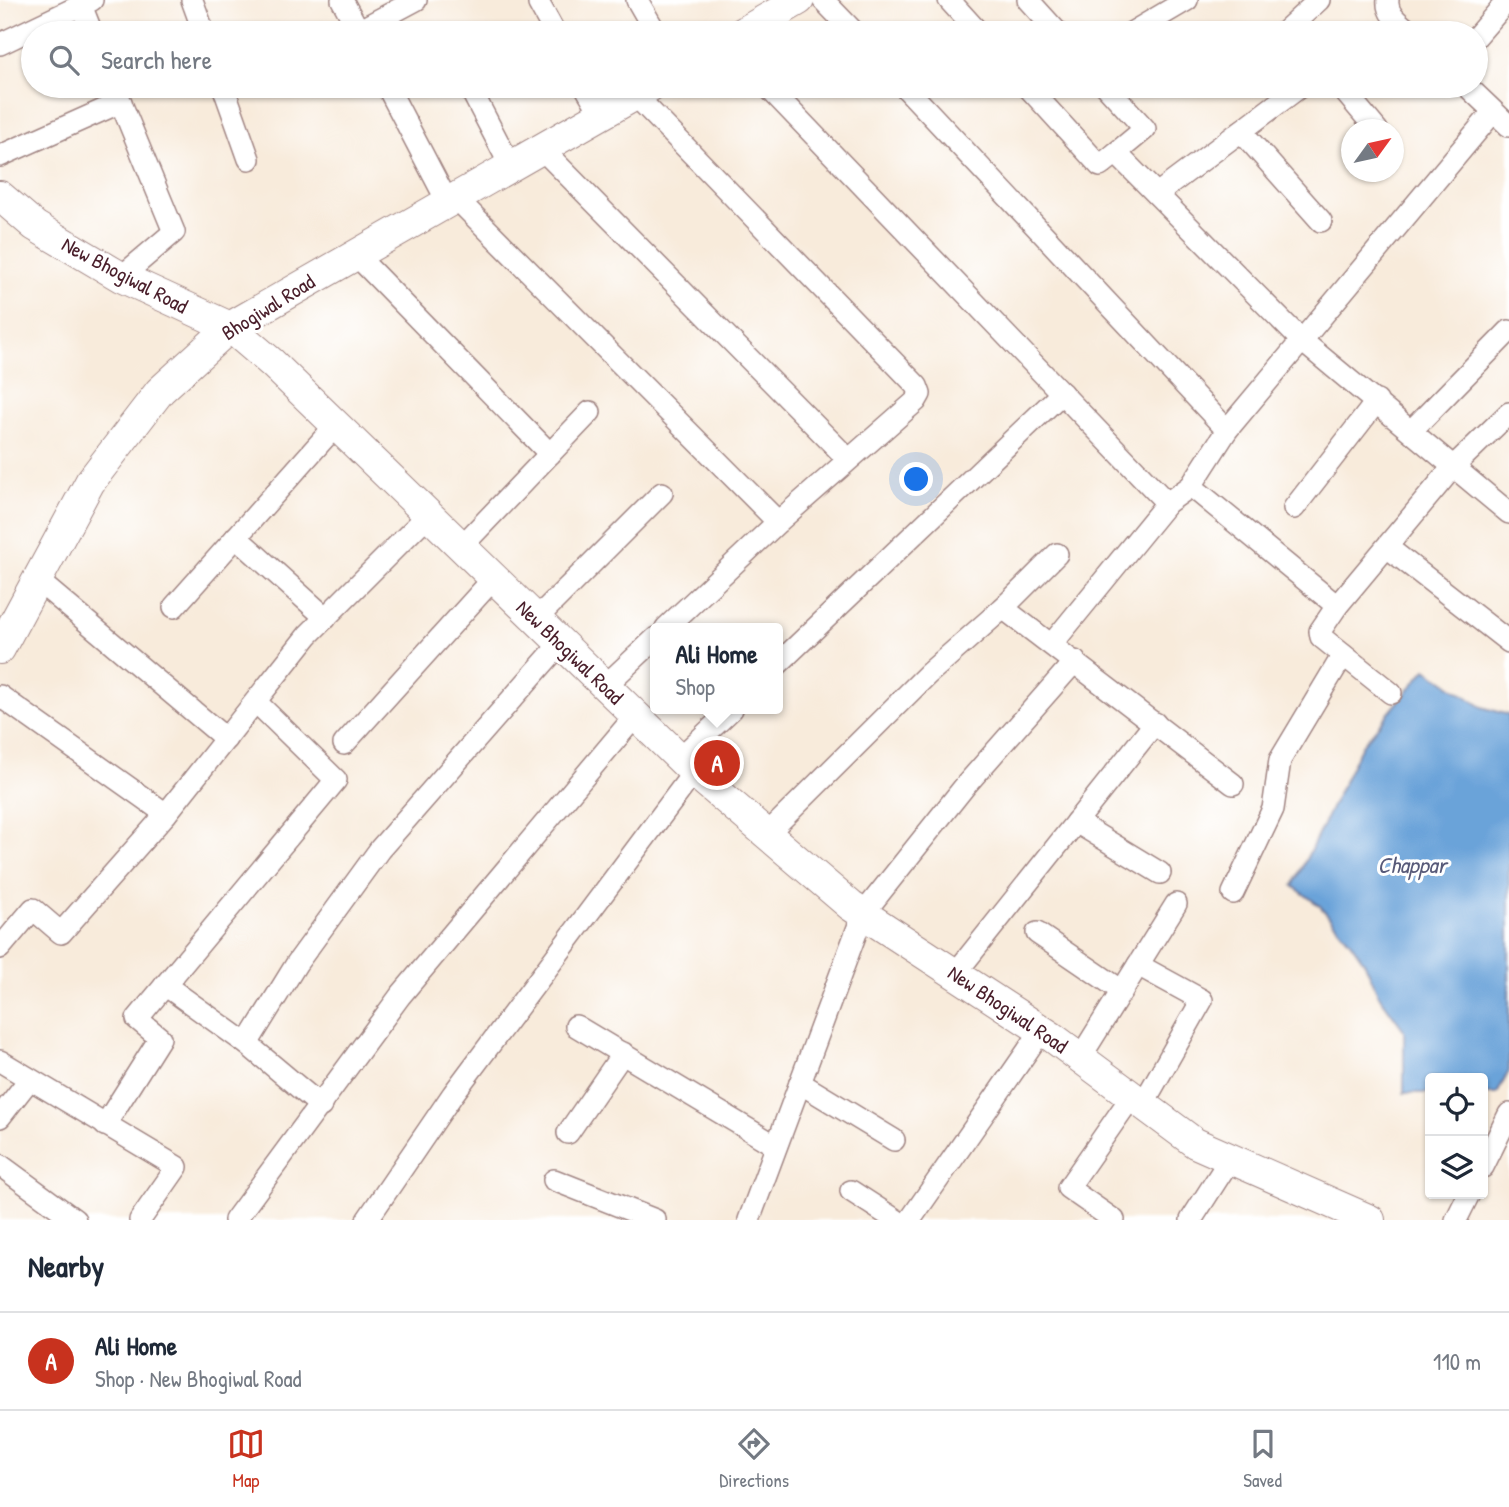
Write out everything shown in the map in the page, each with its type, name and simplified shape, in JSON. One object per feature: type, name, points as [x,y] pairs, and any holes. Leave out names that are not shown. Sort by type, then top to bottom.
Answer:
[{"type":"street","points":[[192,0],[200,21]]},
{"type":"street","points":[[342,0],[353,21]]},
{"type":"street","points":[[379,21],[416,0]]},
{"type":"street","points":[[637,0],[649,21]]},
{"type":"street","points":[[763,21],[799,0]]},
{"type":"street","points":[[824,0],[844,21]]},
{"type":"street","points":[[949,0],[968,21]]},
{"type":"street","points":[[1028,0],[1047,21]]},
{"type":"street","points":[[1151,21],[1187,0]]},
{"type":"street","points":[[1300,21],[1319,0]]},
{"type":"street","points":[[1388,0],[1387,7],[1398,21]]},
{"type":"street","points":[[48,21],[86,3],[90,21]]},
{"type":"street","points":[[539,4],[548,21]]},
{"type":"street","points":[[1488,26],[1505,11]]},
{"type":"street","points":[[0,44],[21,34]]},
{"type":"street","points":[[0,156],[109,98]]},
{"type":"street","points":[[119,98],[174,232],[121,277]]},
{"type":"street","points":[[227,98],[249,159]]},
{"type":"street","points":[[394,98],[452,200],[778,522]]},
{"type":"street","points":[[475,98],[511,167]]},
{"type":"street","points":[[593,98],[602,115]]},
{"type":"street","name":"Bhogiwal Road","points":[[4,632],[90,482],[152,401],[230,327],[630,98]]},
{"type":"street","points":[[650,98],[917,386],[920,394],[916,401],[778,522],[671,623]]},
{"type":"street","points":[[779,98],[1167,503]]},
{"type":"street","points":[[915,98],[1227,430]]},
{"type":"street","points":[[1038,98],[1100,166],[1145,129],[1117,98]]},
{"type":"street","points":[[1157,194],[1285,98]]},
{"type":"street","points":[[1350,98],[1368,119]]},
{"type":"street","points":[[1052,643],[1167,503],[1191,486],[1227,430],[1301,340],[1501,119],[1479,98]]},
{"type":"street","points":[[1241,131],[1321,221]]},
{"type":"street","points":[[542,149],[848,459]]},
{"type":"street","points":[[1116,153],[1301,340],[1509,513]]},
{"type":"street","name":"New Bhogiwal Road","points":[[0,196],[35,226],[121,277],[230,327],[336,425],[687,765],[766,835],[863,914],[1042,1030],[1195,1143],[1364,1219]]},
{"type":"street","points":[[356,255],[550,454]]},
{"type":"street","points":[[1412,430],[1509,331]]},
{"type":"street","points":[[783,659],[1062,393]]},
{"type":"street","points":[[1294,508],[1377,401]]},
{"type":"street","points":[[461,547],[590,412]]},
{"type":"street","points":[[1391,693],[1320,634],[1337,606],[1453,467],[1509,413]]},
{"type":"street","points":[[174,607],[336,425]]},
{"type":"street","points":[[1191,486],[1337,606]]},
{"type":"street","points":[[536,619],[662,493]]},
{"type":"street","points":[[0,948],[33,909],[61,933],[166,814],[326,618],[428,515]]},
{"type":"street","points":[[236,537],[326,618]]},
{"type":"street","points":[[1387,547],[1509,642]]},
{"type":"street","points":[[766,835],[928,674],[1003,608],[1058,554]]},
{"type":"street","points":[[344,744],[494,578]]},
{"type":"street","points":[[36,579],[226,738]]},
{"type":"street","points":[[1003,608],[1233,784]]},
{"type":"street","points":[[247,1044],[297,962],[380,849],[561,643]]},
{"type":"street","points":[[605,686],[650,644]]},
{"type":"street","points":[[1233,893],[1273,809],[1280,760],[1343,655]]},
{"type":"street","points":[[749,1220],[863,914],[965,786],[1075,661]]},
{"type":"street","points":[[0,696],[166,814]]},
{"type":"street","points":[[105,1125],[160,1038],[138,1019],[336,780],[256,702]]},
{"type":"street","points":[[367,1220],[453,1094],[687,765],[728,714]]},
{"type":"street","points":[[235,1220],[400,996],[636,715]]},
{"type":"street","points":[[955,974],[1155,723]]},
{"type":"street","points":[[1076,822],[1160,873]]},
{"type":"street","points":[[1080,1058],[1176,904]]},
{"type":"street","points":[[1037,933],[1122,991]]},
{"type":"street","points":[[1114,1220],[1068,1188],[1137,1100],[1202,1000],[1138,965]]},
{"type":"street","points":[[165,985],[247,1044],[321,1106]]},
{"type":"street","points":[[576,1026],[776,1146]]},
{"type":"street","points":[[909,1220],[1042,1030]]},
{"type":"street","points":[[568,1133],[622,1054]]},
{"type":"street","points":[[0,1061],[177,1167],[140,1220]]},
{"type":"street","points":[[0,1117],[29,1080]]},
{"type":"street","points":[[800,1083],[894,1140]]},
{"type":"street","points":[[1488,1157],[1509,1114]]},
{"type":"street","points":[[1191,1220],[1230,1159]]},
{"type":"street","points":[[0,1165],[75,1220]]},
{"type":"street","points":[[554,1180],[655,1220]]},
{"type":"street","points":[[851,1191],[896,1220]]},
{"type":"street","points":[[1456,1220],[1466,1199]]},
{"type":"water","name":"Chappar","points":[[1426,669],[1482,707],[1509,715],[1509,1071],[1497,1094],[1488,1094],[1488,1073],[1425,1073],[1425,1093],[1404,1093],[1404,1030],[1378,994],[1365,963],[1349,940],[1320,906],[1293,886],[1362,745]]},
{"type":"place","name":"Ali Home","points":[[717,763]]}]
